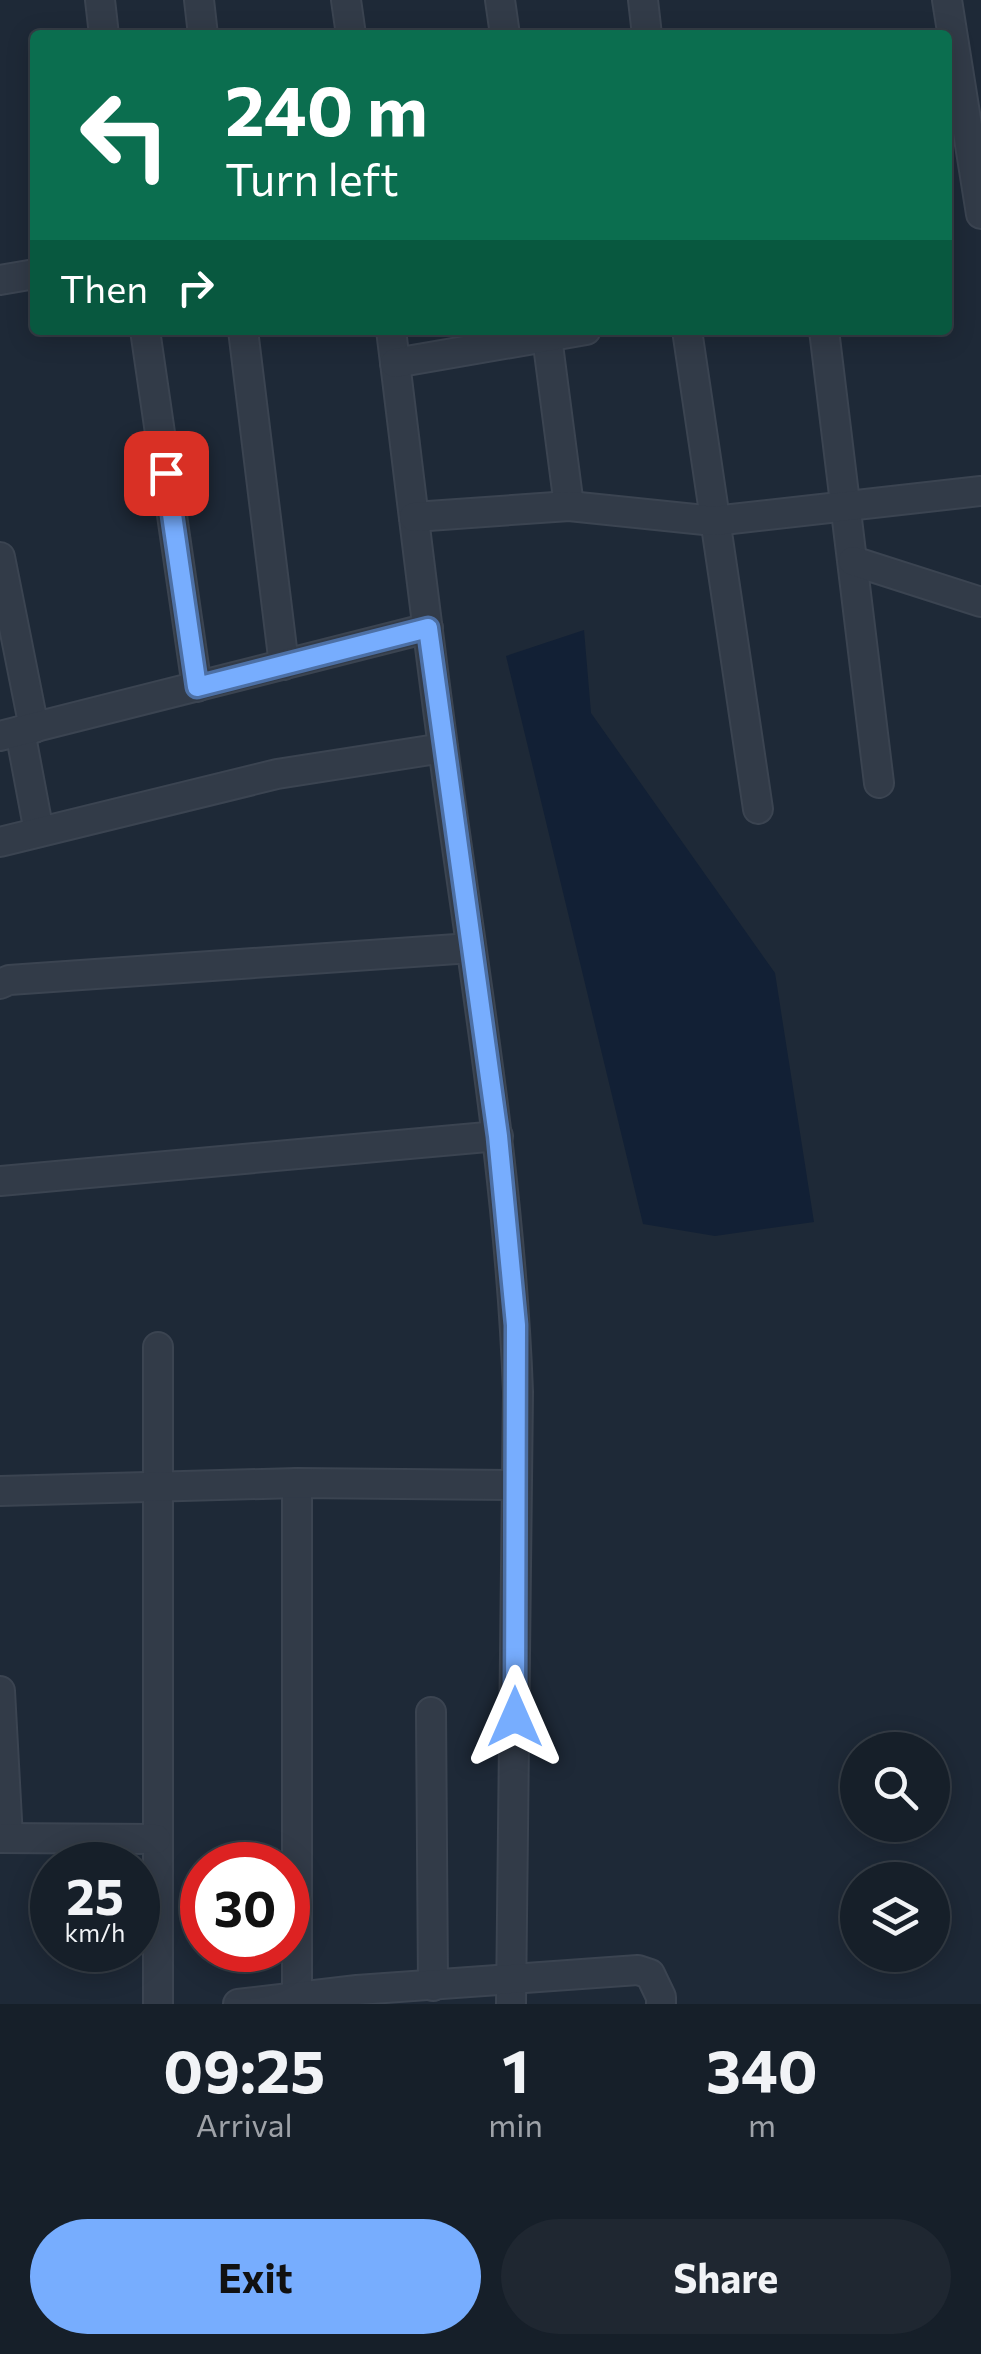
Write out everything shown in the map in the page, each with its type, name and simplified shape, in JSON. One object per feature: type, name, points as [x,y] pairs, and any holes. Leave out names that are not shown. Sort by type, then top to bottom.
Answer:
[{"type":"street","points":[[100,0],[103,30]]},
{"type":"street","points":[[198,0],[203,30]]},
{"type":"street","points":[[346,0],[350,30]]},
{"type":"street","points":[[500,0],[504,30]]},
{"type":"street","points":[[643,0],[646,30]]},
{"type":"street","points":[[947,0],[951,30]]},
{"type":"street","points":[[952,36],[981,214]]},
{"type":"street","points":[[0,280],[30,275]]},
{"type":"street","points":[[146,335],[197,687]]},
{"type":"street","points":[[244,335],[284,665]]},
{"type":"street","points":[[392,335],[443,748],[498,1136],[514,1313],[513,1976]]},
{"type":"street","points":[[395,363],[558,335]]},
{"type":"street","points":[[688,335],[758,809]]},
{"type":"street","points":[[825,335],[879,783]]},
{"type":"street","points":[[547,337],[569,506]]},
{"type":"street","points":[[414,517],[569,506],[714,520],[981,491]]},
{"type":"street","points":[[0,556],[18,732],[39,832]]},
{"type":"street","points":[[853,561],[981,602]]},
{"type":"street","points":[[18,732],[428,628]]},
{"type":"street","points":[[0,842],[277,774],[443,748]]},
{"type":"street","points":[[0,984],[9,980],[472,948]]},
{"type":"street","points":[[0,1181],[498,1136]]},
{"type":"street","points":[[158,1347],[158,1994]]},
{"type":"street","points":[[0,1491],[297,1483],[516,1485]]},
{"type":"street","points":[[297,1483],[297,1987]]},
{"type":"street","points":[[0,1691],[4,1838],[156,1839]]},
{"type":"street","points":[[431,1712],[433,1974]]},
{"type":"street","points":[[238,2004],[297,1987],[358,1997],[433,1974],[513,1976],[638,1970],[650,1974],[661,2004]]},
{"type":"water","points":[[584,630],[591,713],[775,973],[814,1222],[715,1236],[643,1224],[506,656]]},
{"type":"route","points":[[166,473],[197,687],[428,628],[498,1136],[516,1325],[515,1717]]}]
